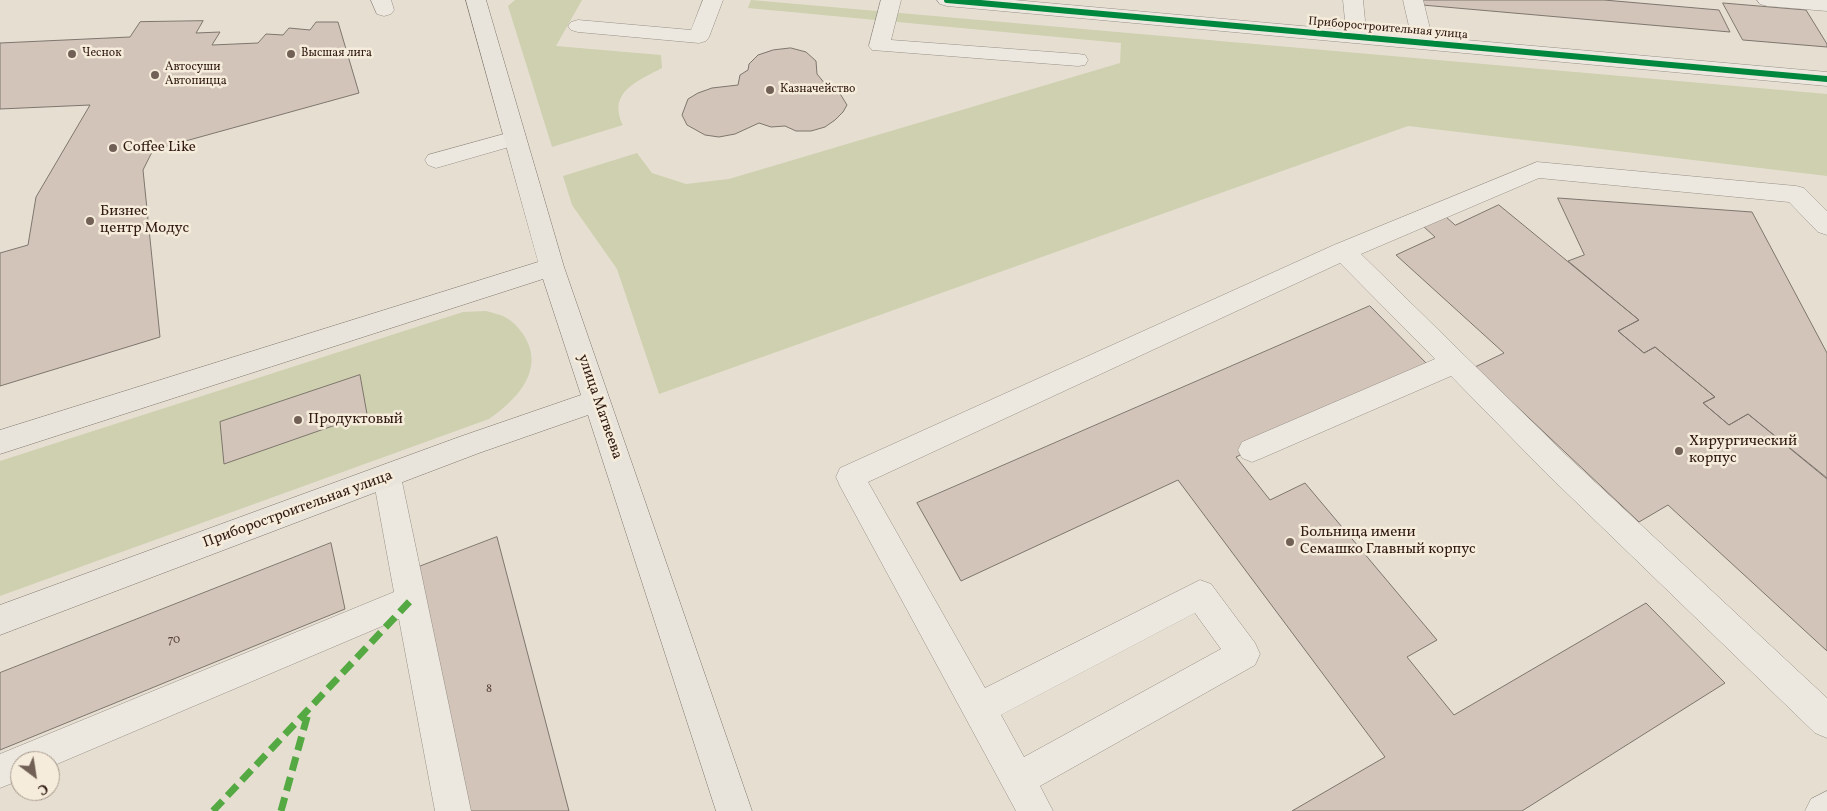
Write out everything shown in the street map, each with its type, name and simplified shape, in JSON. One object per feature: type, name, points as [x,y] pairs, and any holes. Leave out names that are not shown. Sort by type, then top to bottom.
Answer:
[{"type":"main road","name":"улица Матвеева","points":[[476,0],[552,267],[734,811]]},
{"type":"main road","points":[[0,442],[552,267]]},
{"type":"main road","name":"Приборостроительная улица","points":[[0,620],[469,446],[596,401]]},
{"type":"street","points":[[578,26],[699,37],[713,0]]},
{"type":"street","points":[[891,0],[879,46],[1078,60]]},
{"type":"street","name":"Приборостроительная улица","points":[[958,0],[1169,10],[1357,38],[1827,79]]},
{"type":"street","points":[[1353,0],[1357,38]]},
{"type":"street","points":[[1413,0],[1423,44]]},
{"type":"street","points":[[1767,0],[1827,5]]},
{"type":"street","points":[[436,160],[515,138]]},
{"type":"street","points":[[1035,811],[850,477],[1343,251],[1537,170],[1796,194],[1826,224]]},
{"type":"street","points":[[1343,251],[1556,464],[1827,721]]},
{"type":"street","points":[[1252,450],[1453,363]]},
{"type":"street","points":[[387,477],[453,811]]},
{"type":"street","points":[[979,709],[1200,594],[1244,654],[1018,779]]},
{"type":"street","points":[[48,751],[412,599]]},
{"type":"street","points":[[1823,811],[1827,808]]},
{"type":"green space","points":[[515,0],[582,0],[556,46],[661,55],[662,68],[635,83],[622,96],[619,104],[619,114],[623,125],[552,147],[508,6]]},
{"type":"green space","points":[[751,0],[1827,94],[1827,176],[1408,126],[659,394],[617,269],[572,205],[563,176],[637,153],[652,173],[686,184],[729,179],[1120,63],[1121,43],[748,8]]},
{"type":"green space","points":[[486,311],[505,317],[517,326],[526,339],[531,351],[529,374],[524,385],[508,404],[489,419],[0,596],[0,461],[463,312]]},
{"type":"building","points":[[1421,0],[1604,0],[1719,10],[1730,32],[1422,5]]},
{"type":"building","points":[[1723,3],[1806,10],[1827,47],[1743,40]]},
{"type":"building","name":"Бизнес центр Модус","points":[[203,21],[196,33],[220,32],[212,45],[258,43],[266,34],[283,35],[289,28],[310,30],[316,22],[338,22],[359,93],[153,150],[143,170],[160,337],[0,386],[0,253],[28,245],[36,197],[90,105],[0,109],[0,43],[130,37],[140,22]]},
{"type":"building","name":"Казначейство","points":[[791,48],[806,52],[816,61],[817,74],[826,85],[839,92],[847,105],[835,120],[825,127],[811,131],[796,131],[785,126],[771,127],[759,123],[735,134],[719,137],[705,135],[687,125],[682,115],[688,99],[712,88],[738,85],[740,75],[748,70],[749,64],[758,55],[773,50]]},
{"type":"building","points":[[1558,198],[1752,212],[1827,353],[1827,478],[1748,414],[1729,425],[1703,403],[1715,397],[1655,347],[1644,353],[1618,331],[1639,320],[1568,261],[1584,255]]},
{"type":"building","name":"Хирургический корпус","points":[[1499,205],[1639,320],[1618,331],[1644,353],[1655,347],[1715,397],[1703,403],[1729,425],[1748,414],[1827,479],[1827,651],[1668,505],[1639,522],[1475,367],[1504,353],[1396,255],[1435,237],[1423,226],[1445,216],[1455,225]]},
{"type":"building","name":"Больница имени Семашко Главный корпус","points":[[1370,306],[1430,367],[1236,457],[1270,500],[1305,483],[1437,640],[1407,657],[1454,715],[1646,603],[1725,683],[1522,811],[1292,811],[1385,757],[1178,480],[961,581],[917,503]]},
{"type":"building","points":[[360,375],[367,414],[224,464],[220,422]]},
{"type":"building","points":[[497,537],[569,811],[467,811],[416,568]]},
{"type":"building","points":[[331,543],[345,609],[0,750],[0,673]]},
{"type":"marked path","points":[[213,811],[412,599]]},
{"type":"marked path","points":[[281,811],[309,710]]},
{"type":"cycle path","points":[[947,0],[1827,79]]},
{"type":"place","name":"Чеснок","points":[[72,54]]},
{"type":"place","name":"Высшая лига","points":[[291,54]]},
{"type":"place","name":"Автосуши Автопицца","points":[[155,75]]},
{"type":"place","name":"Казначейство","points":[[770,90]]},
{"type":"place","name":"Coffee Like","points":[[113,148]]},
{"type":"place","name":"Бизнес центр Модус","points":[[90,221]]},
{"type":"place","name":"Продуктовый","points":[[298,420]]},
{"type":"place","name":"Хирургический корпус","points":[[1679,451]]},
{"type":"place","name":"Больница имени Семашко Главный корпус","points":[[1290,542]]}]
